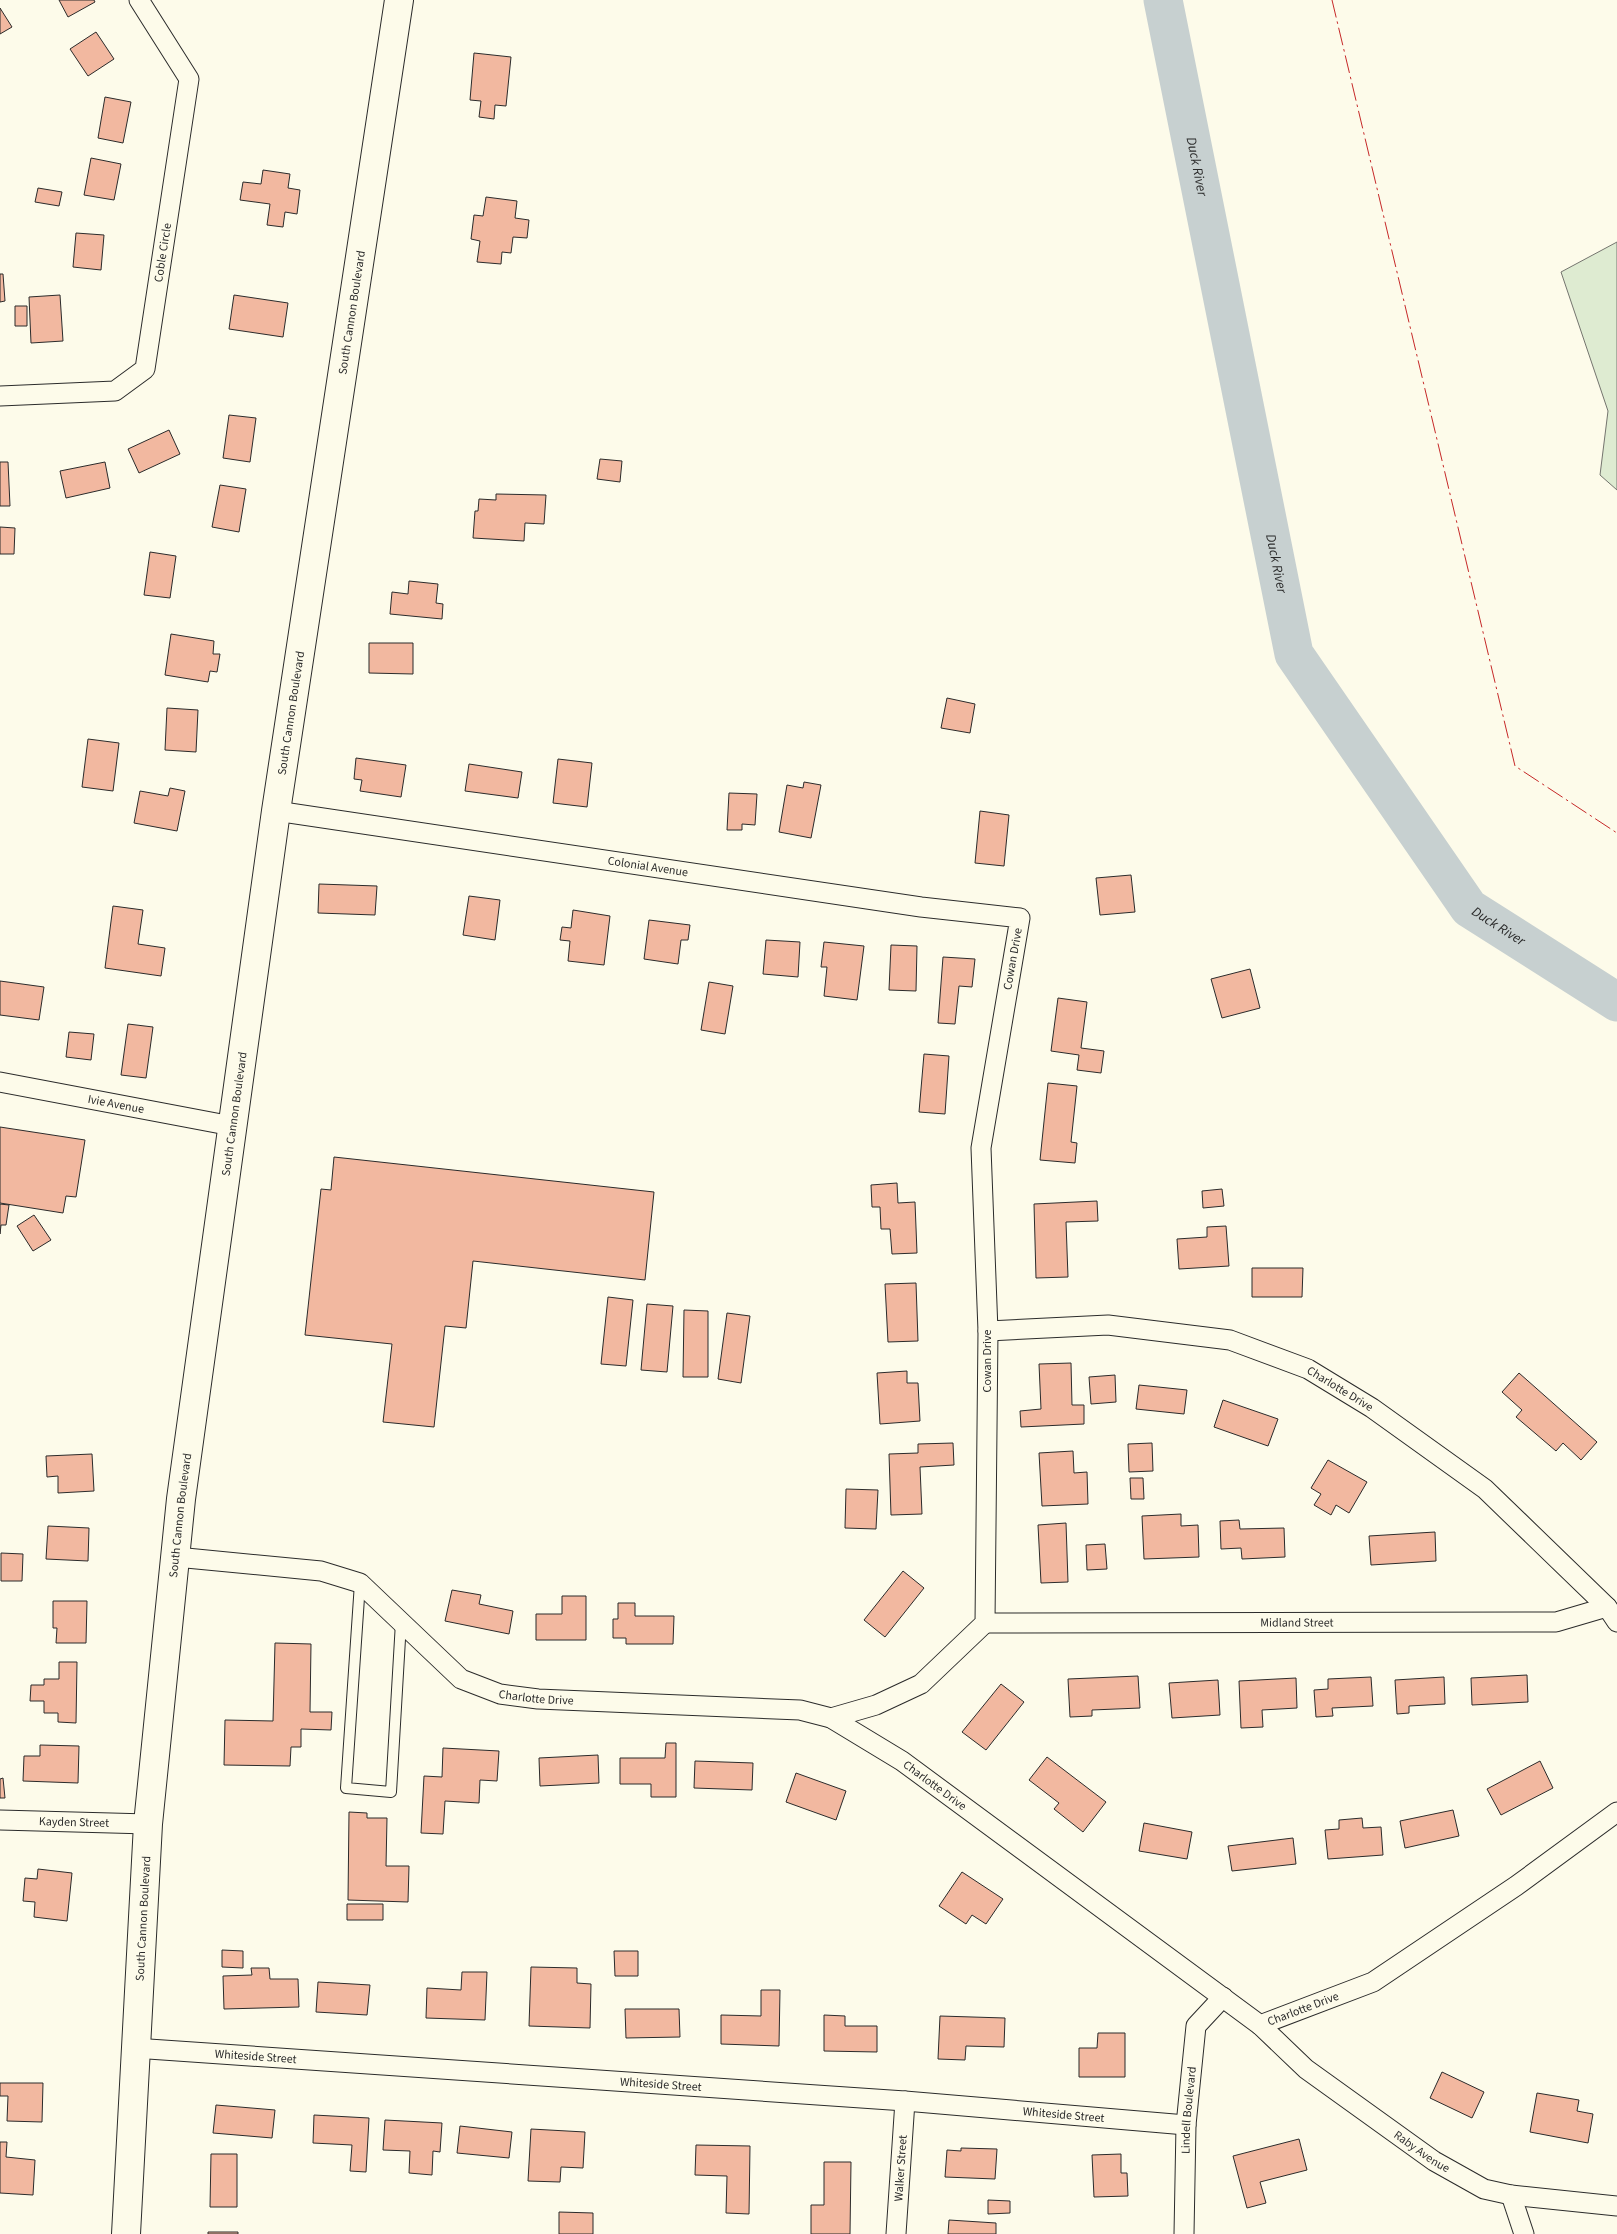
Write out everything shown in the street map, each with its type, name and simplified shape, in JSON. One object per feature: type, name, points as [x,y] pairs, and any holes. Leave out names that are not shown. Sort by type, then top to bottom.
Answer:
[{"type":"highway","name":"South Cannon Boulevard","points":[[126,2234],[134,2048],[148,1824],[183,1489],[276,811],[399,0]]},
{"type":"street","name":"Coble Circle","points":[[0,396],[115,391],[145,369],[189,79],[139,0]]},
{"type":"street","name":"Colonial Avenue","points":[[276,811],[911,906],[1020,918]]},
{"type":"street","name":"Cowan Drive","points":[[985,1623],[988,1331],[981,1148],[1020,918]]},
{"type":"street","name":"Ivie Avenue","points":[[0,1082],[232,1126]]},
{"type":"street","name":"Charlotte Drive","points":[[988,1331],[1108,1325],[1230,1340],[1308,1369],[1372,1408],[1485,1489],[1612,1614]]},
{"type":"street","name":"Charlotte Drive","points":[[176,1557],[321,1571],[360,1583],[461,1679],[500,1694],[538,1699],[800,1710],[831,1718],[902,1761],[1260,2025],[1373,1982],[1516,1886],[1617,1812]]},
{"type":"street","name":"Midland Street","points":[[985,1623],[1556,1622],[1612,1614]]},
{"type":"street","points":[[831,1718],[876,1705],[922,1684],[985,1623]]},
{"type":"street","name":"Kayden Street","points":[[0,1820],[148,1824]]},
{"type":"street","name":"Lindell Boulevard","points":[[1184,2234],[1186,2125],[1196,2026],[1222,1997]]},
{"type":"street","name":"Raby Avenue","points":[[1260,2025],[1306,2069],[1434,2161],[1484,2189],[1511,2195],[1617,2206]]},
{"type":"street","name":"Whiteside Street","points":[[134,2048],[905,2101],[1186,2125]]},
{"type":"street","name":"Walker Street","points":[[896,2234],[905,2101]]},
{"type":"street","points":[[1511,2195],[1524,2234]]},
{"type":"lane","points":[[360,1583],[346,1788],[391,1792],[401,1622]]},
{"type":"green space","points":[[1617,242],[1617,490],[1600,475],[1608,411],[1561,272]]},
{"type":"building","points":[[59,0],[94,0],[95,2],[68,17]]},
{"type":"building","points":[[0,8],[12,27],[0,34]]},
{"type":"building","points":[[96,32],[114,59],[88,76],[70,49]]},
{"type":"building","points":[[474,53],[511,57],[506,106],[495,105],[494,119],[479,117],[481,101],[470,100]]},
{"type":"building","points":[[105,97],[131,102],[123,143],[98,138]]},
{"type":"building","points":[[91,158],[121,164],[114,200],[84,195]]},
{"type":"building","points":[[263,170],[290,174],[288,188],[300,190],[297,214],[285,212],[283,227],[267,225],[270,204],[240,200],[243,182],[261,184]]},
{"type":"building","points":[[38,188],[62,192],[59,206],[35,202]]},
{"type":"building","points":[[486,197],[517,201],[515,218],[529,220],[527,238],[513,237],[511,253],[502,252],[501,264],[477,262],[480,241],[471,239],[474,215],[483,216]]},
{"type":"building","points":[[76,233],[104,235],[101,270],[73,267]]},
{"type":"building","points":[[0,274],[3,274],[5,301],[0,302]]},
{"type":"building","points":[[60,295],[63,341],[31,343],[29,297]]},
{"type":"building","points":[[234,295],[288,303],[283,337],[229,329]]},
{"type":"building","points":[[15,306],[27,306],[27,326],[15,326]]},
{"type":"building","points":[[229,415],[256,418],[250,462],[223,458]]},
{"type":"building","points":[[169,430],[180,454],[139,473],[128,449]]},
{"type":"building","points":[[600,459],[622,461],[620,482],[597,479]]},
{"type":"building","points":[[0,462],[8,462],[10,506],[0,506]]},
{"type":"building","points":[[105,462],[110,488],[66,498],[60,471]]},
{"type":"building","points":[[220,485],[246,489],[239,532],[212,527]]},
{"type":"building","points":[[496,494],[546,495],[544,524],[525,523],[524,541],[473,538],[475,511],[478,511],[479,499],[496,500]]},
{"type":"building","points":[[0,527],[15,528],[14,554],[0,554]]},
{"type":"building","points":[[150,552],[176,556],[170,598],[144,595]]},
{"type":"building","points":[[409,581],[438,584],[436,603],[443,604],[442,619],[390,614],[392,592],[408,594]]},
{"type":"building","points":[[171,634],[214,641],[213,654],[220,654],[217,672],[210,671],[208,682],[165,675]]},
{"type":"building","points":[[369,643],[413,643],[413,674],[369,673]]},
{"type":"building","points":[[947,698],[975,704],[970,733],[941,728]]},
{"type":"building","points":[[167,708],[198,710],[196,752],[165,750]]},
{"type":"building","points":[[88,739],[119,743],[113,791],[82,787]]},
{"type":"building","points":[[356,758],[406,765],[401,797],[360,791],[362,780],[354,779]]},
{"type":"building","points":[[558,759],[592,763],[587,807],[553,803]]},
{"type":"building","points":[[469,764],[522,772],[518,798],[465,791]]},
{"type":"building","points":[[804,782],[821,785],[811,838],[779,832],[787,785],[803,788]]},
{"type":"building","points":[[170,788],[185,791],[177,831],[134,823],[140,791],[168,796]]},
{"type":"building","points":[[729,793],[757,794],[755,825],[742,824],[742,830],[727,830]]},
{"type":"building","points":[[980,811],[1009,815],[1004,866],[975,863]]},
{"type":"building","points":[[1131,875],[1135,912],[1100,915],[1096,878]]},
{"type":"building","points":[[319,884],[377,886],[375,915],[318,913]]},
{"type":"building","points":[[469,896],[500,900],[495,940],[463,935]]},
{"type":"building","points":[[113,906],[143,910],[138,944],[165,948],[161,976],[105,968]]},
{"type":"building","points":[[573,910],[610,916],[604,965],[568,961],[570,941],[560,940],[562,927],[571,928]]},
{"type":"building","points":[[649,920],[690,925],[688,940],[681,940],[678,964],[644,959]]},
{"type":"building","points":[[766,940],[800,942],[798,977],[763,974]]},
{"type":"building","points":[[824,942],[864,946],[857,1000],[824,996],[827,967],[821,967]]},
{"type":"building","points":[[891,945],[917,946],[916,991],[889,990]]},
{"type":"building","points":[[943,957],[975,959],[972,987],[959,986],[955,1024],[938,1023]]},
{"type":"building","points":[[1250,969],[1260,1008],[1222,1018],[1211,979]]},
{"type":"building","points":[[0,981],[44,987],[39,1020],[0,1015]]},
{"type":"building","points":[[709,982],[733,986],[725,1034],[701,1030]]},
{"type":"building","points":[[1058,998],[1087,1002],[1081,1048],[1104,1051],[1101,1073],[1077,1070],[1079,1055],[1051,1051]]},
{"type":"building","points":[[128,1024],[153,1027],[146,1078],[121,1075]]},
{"type":"building","points":[[69,1032],[94,1034],[91,1060],[66,1057]]},
{"type":"building","points":[[924,1054],[949,1056],[945,1114],[919,1112]]},
{"type":"building","points":[[1048,1083],[1077,1086],[1071,1142],[1077,1143],[1075,1163],[1040,1160]]},
{"type":"building","points":[[0,1127],[85,1140],[76,1197],[66,1196],[63,1213],[0,1203]]},
{"type":"building","points":[[334,1157],[654,1192],[645,1280],[473,1261],[466,1328],[445,1326],[434,1427],[383,1422],[392,1344],[305,1335],[321,1189],[331,1190]]},
{"type":"building","points":[[897,1183],[898,1203],[915,1202],[917,1253],[892,1254],[890,1229],[881,1229],[880,1207],[872,1207],[871,1185]]},
{"type":"building","points":[[1222,1189],[1224,1206],[1203,1208],[1202,1191]]},
{"type":"building","points":[[1097,1201],[1098,1221],[1066,1222],[1068,1277],[1036,1278],[1034,1204]]},
{"type":"building","points":[[0,1204],[9,1205],[6,1225],[1,1225],[0,1234]]},
{"type":"building","points":[[34,1215],[51,1240],[33,1251],[17,1226]]},
{"type":"building","points":[[1226,1226],[1229,1266],[1179,1269],[1177,1239],[1207,1237],[1207,1227]]},
{"type":"building","points":[[1252,1268],[1303,1268],[1302,1297],[1252,1297]]},
{"type":"building","points":[[916,1283],[918,1341],[888,1342],[885,1284]]},
{"type":"building","points":[[608,1297],[633,1300],[626,1366],[601,1364]]},
{"type":"building","points":[[647,1304],[673,1306],[667,1372],[641,1370]]},
{"type":"building","points":[[684,1310],[708,1311],[708,1377],[683,1377]]},
{"type":"building","points":[[727,1313],[750,1316],[741,1383],[718,1379]]},
{"type":"building","points":[[1071,1363],[1072,1405],[1084,1405],[1084,1424],[1021,1427],[1020,1411],[1041,1409],[1039,1364]]},
{"type":"building","points":[[907,1371],[907,1383],[918,1383],[920,1421],[880,1424],[877,1373]]},
{"type":"building","points":[[1519,1373],[1597,1442],[1581,1460],[1563,1443],[1556,1451],[1516,1417],[1522,1410],[1502,1392]]},
{"type":"building","points":[[1115,1375],[1116,1402],[1091,1404],[1089,1377]]},
{"type":"building","points":[[1139,1385],[1187,1390],[1184,1414],[1136,1409]]},
{"type":"building","points":[[1223,1400],[1278,1419],[1268,1446],[1214,1427]]},
{"type":"building","points":[[953,1443],[954,1465],[920,1467],[922,1514],[891,1515],[889,1454],[918,1453],[918,1444]]},
{"type":"building","points":[[1152,1443],[1153,1471],[1129,1472],[1128,1444]]},
{"type":"building","points":[[1073,1451],[1074,1473],[1087,1472],[1088,1504],[1042,1506],[1039,1453]]},
{"type":"building","points":[[92,1454],[94,1491],[58,1493],[58,1476],[47,1477],[46,1456]]},
{"type":"building","points":[[1328,1460],[1367,1482],[1349,1513],[1336,1505],[1331,1515],[1314,1505],[1321,1494],[1311,1488]]},
{"type":"building","points":[[1130,1478],[1143,1478],[1144,1499],[1131,1499]]},
{"type":"building","points":[[846,1489],[878,1490],[876,1529],[845,1528]]},
{"type":"building","points":[[1181,1514],[1181,1526],[1198,1525],[1199,1557],[1144,1559],[1142,1516]]},
{"type":"building","points":[[1239,1520],[1240,1529],[1284,1528],[1285,1557],[1242,1559],[1241,1548],[1221,1549],[1220,1521]]},
{"type":"building","points":[[1066,1523],[1068,1582],[1041,1583],[1038,1525]]},
{"type":"building","points":[[48,1526],[89,1528],[88,1561],[46,1559]]},
{"type":"building","points":[[1435,1532],[1436,1561],[1371,1565],[1369,1536]]},
{"type":"building","points":[[1105,1544],[1107,1569],[1087,1570],[1086,1545]]},
{"type":"building","points":[[1,1553],[23,1554],[22,1581],[1,1581]]},
{"type":"building","points":[[903,1571],[924,1588],[885,1637],[864,1620]]},
{"type":"building","points":[[452,1590],[481,1595],[479,1604],[513,1611],[509,1634],[445,1621]]},
{"type":"building","points":[[562,1596],[586,1596],[586,1640],[536,1640],[536,1614],[562,1614]]},
{"type":"building","points":[[53,1601],[87,1601],[86,1643],[56,1643],[57,1628],[53,1628]]},
{"type":"building","points":[[618,1603],[635,1603],[635,1616],[674,1616],[673,1644],[626,1644],[626,1638],[613,1638],[613,1619],[618,1619]]},
{"type":"building","points":[[275,1643],[311,1644],[310,1712],[332,1712],[331,1730],[301,1729],[301,1747],[291,1747],[290,1766],[224,1765],[225,1720],[273,1721]]},
{"type":"building","points":[[59,1662],[77,1662],[76,1723],[58,1722],[58,1713],[44,1713],[44,1701],[30,1701],[31,1685],[44,1685],[44,1679],[59,1679]]},
{"type":"building","points":[[1527,1675],[1528,1702],[1472,1705],[1471,1678]]},
{"type":"building","points":[[1138,1676],[1140,1708],[1092,1710],[1092,1716],[1070,1717],[1068,1679]]},
{"type":"building","points":[[1371,1677],[1373,1706],[1332,1708],[1333,1716],[1316,1717],[1314,1690],[1328,1689],[1328,1679]]},
{"type":"building","points":[[1444,1677],[1445,1704],[1409,1706],[1409,1713],[1397,1714],[1395,1680]]},
{"type":"building","points":[[1296,1678],[1297,1708],[1262,1710],[1263,1727],[1241,1728],[1239,1681]]},
{"type":"building","points":[[1218,1680],[1220,1715],[1172,1718],[1169,1683]]},
{"type":"building","points":[[1001,1684],[1024,1702],[986,1750],[962,1732]]},
{"type":"building","points":[[666,1743],[676,1743],[676,1797],[651,1797],[651,1784],[620,1784],[620,1758],[665,1758]]},
{"type":"building","points":[[40,1745],[79,1746],[78,1783],[23,1781],[24,1756],[40,1756]]},
{"type":"building","points":[[443,1748],[499,1751],[497,1781],[480,1780],[479,1803],[445,1801],[443,1834],[421,1833],[424,1776],[442,1777]]},
{"type":"building","points":[[598,1755],[599,1783],[540,1786],[539,1758]]},
{"type":"building","points":[[1047,1757],[1106,1802],[1083,1832],[1054,1809],[1059,1803],[1029,1780]]},
{"type":"building","points":[[695,1761],[753,1763],[752,1790],[694,1788]]},
{"type":"building","points":[[1540,1761],[1553,1788],[1501,1815],[1487,1789]]},
{"type":"building","points":[[796,1773],[846,1791],[836,1820],[786,1802]]},
{"type":"building","points":[[3,1778],[5,1798],[0,1798],[0,1779]]},
{"type":"building","points":[[1453,1810],[1459,1836],[1405,1848],[1400,1821]]},
{"type":"building","points":[[349,1812],[367,1813],[367,1818],[387,1818],[386,1866],[409,1866],[408,1902],[348,1900]]},
{"type":"building","points":[[1362,1818],[1363,1828],[1381,1827],[1383,1855],[1328,1859],[1325,1830],[1339,1829],[1339,1820]]},
{"type":"building","points":[[1144,1823],[1192,1832],[1187,1859],[1139,1851]]},
{"type":"building","points":[[1293,1838],[1296,1864],[1232,1871],[1228,1846]]},
{"type":"building","points":[[38,1869],[72,1873],[67,1921],[34,1917],[35,1902],[23,1901],[25,1878],[37,1879]]},
{"type":"building","points":[[962,1872],[1003,1899],[986,1924],[972,1915],[966,1924],[939,1906]]},
{"type":"building","points":[[347,1904],[383,1904],[383,1920],[347,1920]]},
{"type":"building","points":[[222,1950],[243,1951],[243,1968],[222,1967]]},
{"type":"building","points":[[614,1951],[638,1951],[638,1976],[615,1976]]},
{"type":"building","points":[[531,1967],[577,1968],[577,1983],[591,1984],[590,2028],[529,2026]]},
{"type":"building","points":[[251,1968],[269,1968],[270,1979],[298,1979],[299,2007],[224,2009],[223,1976],[252,1975]]},
{"type":"building","points":[[462,1972],[487,1972],[485,2020],[426,2018],[427,1988],[461,1990]]},
{"type":"building","points":[[318,1982],[370,1985],[367,2015],[316,2012]]},
{"type":"building","points":[[761,1990],[780,1990],[779,2046],[721,2044],[721,2015],[761,2016]]},
{"type":"building","points":[[625,2009],[679,2009],[680,2037],[626,2038]]},
{"type":"building","points":[[824,2015],[845,2016],[845,2026],[877,2026],[877,2052],[824,2051]]},
{"type":"building","points":[[940,2016],[1005,2018],[1004,2047],[966,2046],[965,2060],[938,2059]]},
{"type":"building","points":[[1098,2033],[1125,2033],[1125,2077],[1079,2077],[1079,2048],[1097,2048]]},
{"type":"building","points":[[1442,2072],[1484,2092],[1472,2118],[1430,2098]]},
{"type":"building","points":[[0,2083],[43,2083],[42,2122],[7,2121],[8,2096],[0,2096]]},
{"type":"building","points":[[1537,2093],[1579,2100],[1577,2111],[1593,2114],[1588,2143],[1530,2132]]},
{"type":"building","points":[[216,2105],[275,2110],[272,2138],[213,2133]]},
{"type":"building","points":[[314,2115],[369,2118],[366,2172],[350,2171],[352,2145],[313,2143]]},
{"type":"building","points":[[385,2120],[442,2123],[440,2152],[433,2151],[432,2175],[409,2173],[410,2151],[383,2150]]},
{"type":"building","points":[[460,2126],[512,2132],[509,2158],[457,2153]]},
{"type":"building","points":[[531,2129],[585,2132],[583,2168],[561,2167],[560,2182],[528,2181]]},
{"type":"building","points":[[1299,2139],[1307,2170],[1260,2182],[1266,2203],[1247,2208],[1233,2156]]},
{"type":"building","points":[[0,2142],[7,2142],[6,2157],[35,2160],[33,2195],[0,2193]]},
{"type":"building","points":[[696,2145],[750,2146],[749,2214],[726,2213],[727,2176],[695,2175]]},
{"type":"building","points":[[961,2148],[997,2149],[995,2179],[945,2177],[947,2150],[961,2151]]},
{"type":"building","points":[[211,2154],[237,2154],[237,2207],[210,2207]]},
{"type":"building","points":[[1121,2154],[1121,2173],[1127,2173],[1128,2196],[1094,2197],[1092,2155]]},
{"type":"building","points":[[824,2162],[851,2162],[850,2234],[811,2234],[811,2205],[824,2205]]},
{"type":"building","points":[[988,2200],[1010,2201],[1010,2213],[988,2214]]},
{"type":"building","points":[[559,2212],[593,2213],[593,2234],[559,2234]]},
{"type":"building","points":[[949,2220],[996,2223],[996,2234],[948,2234]]},
{"type":"building","points":[[208,2232],[238,2232],[238,2234],[208,2234]]},
{"type":"waterway","name":"Duck River","points":[[1163,0],[1294,654],[1469,908],[1617,1002]]},
{"type":"power","points":[[1332,0],[1515,766],[1617,833]]}]
